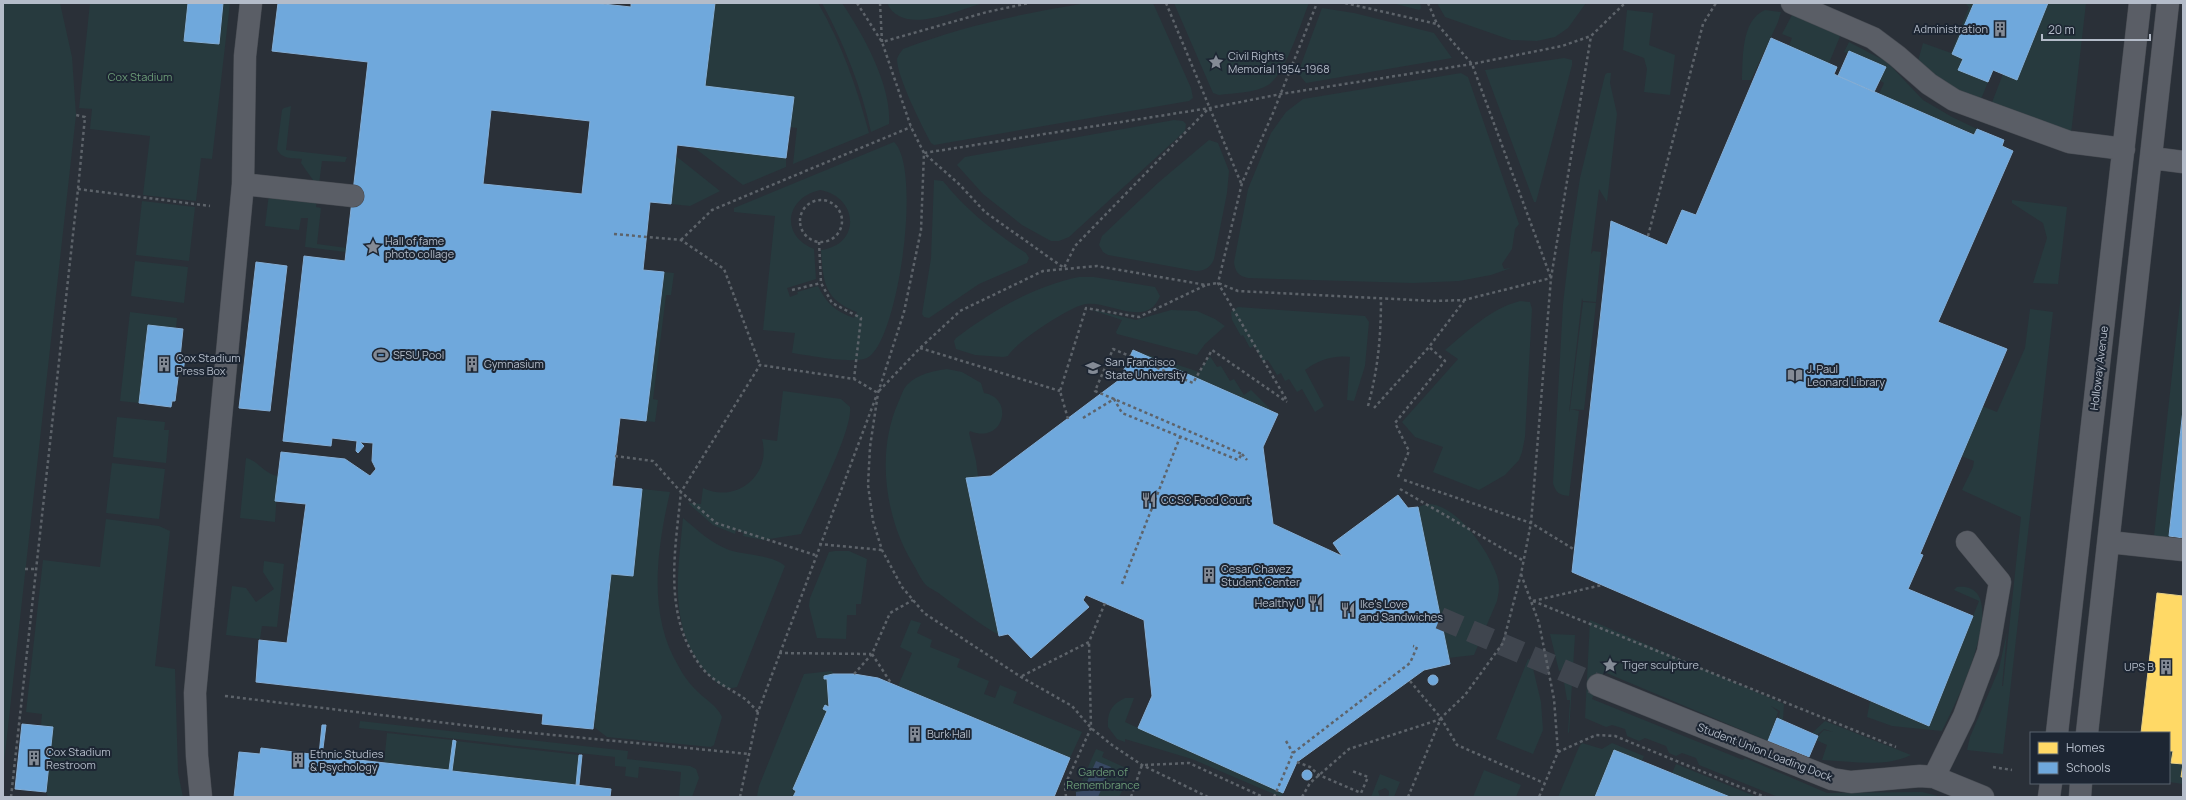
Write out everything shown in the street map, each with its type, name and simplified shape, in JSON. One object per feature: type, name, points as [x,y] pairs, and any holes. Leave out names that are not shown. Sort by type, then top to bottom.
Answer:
[{"type":"street","points":[[201,797],[197,756],[195,692],[243,184],[246,56],[251,3]]},
{"type":"street","points":[[1792,3],[1873,38],[1897,56],[1929,84],[1954,100],[2069,142],[2124,149]]},
{"type":"street","name":"Holloway Avenue","points":[[2057,732],[2140,3]]},
{"type":"street","points":[[2087,732],[2168,3]]},
{"type":"street","points":[[2152,158],[2183,162]]},
{"type":"street","points":[[243,184],[353,196]]},
{"type":"street","points":[[1934,778],[1964,716],[1988,652],[2000,582],[1967,542]]},
{"type":"street","points":[[2108,542],[2183,550]]},
{"type":"street","name":"Student Union Loading Dock","points":[[1598,685],[1832,779],[1851,782],[1920,776],[1934,778],[1983,797]]},
{"type":"street","points":[[2049,797],[2051,784]]},
{"type":"street","points":[[2080,797],[2081,784]]},
{"type":"path","points":[[858,3],[882,42],[911,127],[924,153],[960,185],[985,212],[1064,268]]},
{"type":"path","points":[[880,3],[882,42]]},
{"type":"path","points":[[882,42],[980,14],[1029,3]]},
{"type":"path","points":[[1166,3],[1242,183]]},
{"type":"path","points":[[1248,460],[1242,454],[1095,391],[1113,348],[1193,383],[1212,350],[1287,402],[1218,283],[1242,183],[1281,94],[1317,3]]},
{"type":"path","points":[[1346,3],[1437,24]]},
{"type":"path","points":[[1428,3],[1437,24],[1472,64],[1552,278]]},
{"type":"path","points":[[924,153],[1210,108],[1281,94],[1472,64],[1562,46],[1591,36],[1625,3]]},
{"type":"path","points":[[1648,236],[1703,24],[1716,3]]},
{"type":"path","points":[[1408,797],[1441,718],[1465,695],[1503,643],[1521,574],[1531,523],[1552,278],[1591,36]]},
{"type":"path","points":[[1064,268],[1075,246],[1210,108]]},
{"type":"path","points":[[11,797],[78,189],[84,117],[76,115]]},
{"type":"path","points":[[681,240],[712,210],[911,127]]},
{"type":"path","points":[[740,797],[758,712],[819,544],[878,393],[904,312],[921,230],[924,153]]},
{"type":"path","points":[[78,189],[195,204]]},
{"type":"path","points":[[824,200],[835,206],[840,214],[841,222],[837,233],[832,238],[819,242],[811,240],[805,235],[801,229],[800,219],[802,212],[810,203],[824,200]]},
{"type":"path","points":[[614,234],[681,240],[724,269],[760,365]]},
{"type":"path","points":[[819,242],[821,283],[832,303],[861,318],[854,379]]},
{"type":"path","points":[[1206,285],[1096,266],[1064,268],[1043,271],[960,311],[920,348],[878,393],[870,447],[868,485],[874,521],[882,550],[902,587],[924,613],[1021,677],[1072,706],[1091,728],[1143,765],[1208,797]]},
{"type":"path","points":[[1068,419],[1060,391],[1086,308],[1139,317],[1206,285],[1218,283],[1238,291],[1381,298],[1464,300],[1552,278]]},
{"type":"path","points":[[792,290],[821,283]]},
{"type":"path","points":[[1368,406],[1378,366],[1381,339],[1381,298]]},
{"type":"path","points":[[1374,408],[1429,347],[1464,300]]},
{"type":"path","points":[[1398,477],[1409,451],[1395,423],[1445,361],[1429,347]]},
{"type":"path","points":[[920,348],[1060,391]]},
{"type":"path","points":[[760,365],[854,379],[878,393]]},
{"type":"path","points":[[758,712],[745,699],[723,686],[703,669],[689,647],[674,600],[673,574],[681,492],[760,365]]},
{"type":"path","points":[[1083,418],[1114,399]]},
{"type":"path","points":[[1114,399],[1122,413],[1238,460],[1242,454]]},
{"type":"path","points":[[1122,584],[1180,437]]},
{"type":"path","points":[[615,456],[653,461],[699,510],[716,523],[761,539],[788,544],[816,555]]},
{"type":"path","points":[[1404,480],[1531,523],[1575,550]]},
{"type":"path","points":[[1400,489],[1524,561]]},
{"type":"path","points":[[819,544],[882,550]]},
{"type":"path","points":[[25,568],[36,569]]},
{"type":"path","points":[[1521,574],[1539,623],[1552,686],[1558,752],[1539,797]]},
{"type":"path","points":[[1532,601],[1602,585]]},
{"type":"path","points":[[854,674],[872,654],[890,613],[913,600]]},
{"type":"path","points":[[1532,601],[1900,748]]},
{"type":"path","points":[[1066,797],[1065,785],[1091,728],[1089,642],[1105,603]]},
{"type":"path","points":[[1021,677],[1089,642]]},
{"type":"path","points":[[1274,797],[1293,753],[1410,663],[1417,647],[1413,646]]},
{"type":"path","points":[[779,653],[872,654]]},
{"type":"path","points":[[872,654],[891,683]]},
{"type":"path","points":[[1410,681],[1441,718],[1457,745],[1544,783]]},
{"type":"path","points":[[195,692],[512,731],[749,754]]},
{"type":"path","points":[[1302,797],[1310,783],[1349,749],[1441,718]]},
{"type":"path","points":[[1558,752],[1596,735],[1615,736],[1765,797]]},
{"type":"path","points":[[1286,741],[1293,753]]},
{"type":"path","points":[[1297,762],[1310,767],[1319,775],[1361,793],[1368,777],[1352,771]]},
{"type":"path","points":[[1143,765],[1189,763],[1263,797]]},
{"type":"path","points":[[1131,797],[1143,765]]},
{"type":"green space","points":[[3,3],[60,3],[72,57],[76,115],[3,772]]},
{"type":"green space","name":"Cox Stadium","points":[[90,3],[188,3],[184,41],[219,44],[223,3],[230,3],[212,159],[201,158],[196,201],[143,195],[150,136],[90,129],[92,109],[79,108]]},
{"type":"green space","points":[[715,3],[818,3],[842,50],[869,133],[793,164],[797,128],[790,127],[794,97],[705,86]]},
{"type":"green space","points":[[822,3],[842,3],[859,30],[881,77],[889,109],[889,124],[871,132],[862,98],[851,66],[838,34]]},
{"type":"green space","points":[[887,3],[983,3],[946,15],[917,20],[905,18],[894,13]]},
{"type":"green space","points":[[1087,3],[1153,3],[1191,88],[1193,98],[1189,101],[934,145],[931,143],[911,101],[898,67],[897,59],[903,49],[994,21]]},
{"type":"green space","points":[[1174,3],[1309,3],[1286,60],[1274,80],[1263,88],[1257,90],[1219,95],[1213,93]]},
{"type":"green space","points":[[1392,3],[1420,3],[1421,8],[1419,10]]},
{"type":"green space","points":[[1437,3],[1586,3],[1568,28],[1555,37],[1537,41],[1511,40],[1445,17]]},
{"type":"green space","points":[[1965,3],[1974,3],[1952,54],[1963,59],[1959,70],[1988,82],[1979,104],[1958,95],[1918,61],[1923,43],[1951,53],[1969,7]]},
{"type":"green space","points":[[2048,3],[2086,3],[2071,134],[1991,105],[2003,74],[2017,80]]},
{"type":"green space","points":[[1322,8],[1354,13],[1434,33],[1452,58],[1306,83],[1298,73]]},
{"type":"green space","points":[[1627,10],[1653,13],[1649,45],[1675,55],[1670,95],[1644,92],[1647,69],[1644,58],[1623,50]]},
{"type":"green space","points":[[1765,10],[1781,12],[1778,22],[1751,80],[1742,80],[1743,51],[1747,31],[1751,22],[1757,15]]},
{"type":"green space","points":[[1793,13],[1841,34],[1829,63],[1789,46],[1792,38],[1782,34]]},
{"type":"green space","points":[[1849,42],[1887,62],[1923,100],[1952,117],[1977,129],[1974,134],[1879,94],[1884,83],[1879,80],[1886,67],[1849,51],[1848,53],[1844,52]]},
{"type":"green space","points":[[1564,58],[1572,60],[1572,65],[1536,202],[1534,202],[1485,70]]},
{"type":"green space","points":[[1461,73],[1468,77],[1519,224],[1515,229],[1512,249],[1502,264],[1504,269],[1511,268],[1491,275],[1459,281],[1413,283],[1248,278],[1238,273],[1234,262],[1248,189],[1271,133],[1286,112],[1303,99]]},
{"type":"green space","points":[[1607,73],[1611,73],[1610,83],[1617,114],[1607,202],[1599,189],[1591,254],[1593,251],[1601,252],[1596,302],[1583,301],[1582,298],[1569,412],[1570,409],[1579,411],[1569,496],[1558,493],[1553,483],[1563,304],[1580,178],[1605,75]]},
{"type":"green space","points":[[291,106],[286,150],[347,157],[345,162],[322,161],[316,207],[321,208],[317,244],[347,248],[346,252],[305,247],[308,218],[301,218],[299,230],[265,226],[271,177],[295,194],[313,180],[301,163],[302,159],[281,155],[277,149],[282,110]]},
{"type":"green space","points":[[1174,120],[1183,121],[1186,124],[1185,131],[1069,237],[1059,241],[1051,241],[1022,225],[983,194],[957,165],[965,157]]},
{"type":"green space","points":[[1209,140],[1218,143],[1229,171],[1227,193],[1214,259],[1211,264],[1205,269],[1196,271],[1108,255],[1103,252],[1099,245],[1102,236],[1159,182]]},
{"type":"green space","points":[[894,142],[902,158],[906,183],[906,215],[903,250],[898,285],[890,317],[881,341],[870,356],[864,359],[845,360],[792,353],[795,333],[763,330],[775,216],[734,212],[734,208]],"holes":[[[820,190],[833,194],[842,202],[848,211],[850,221],[849,231],[843,240],[834,246],[821,250],[823,271],[827,288],[838,302],[857,312],[854,318],[842,313],[832,306],[824,297],[818,286],[797,292],[798,294],[790,297],[787,288],[816,279],[814,249],[803,243],[796,235],[792,227],[791,218],[794,209],[808,194]]]},
{"type":"green space","points":[[697,147],[786,158],[786,167],[743,185],[696,149]]},
{"type":"green space","points":[[676,156],[720,191],[690,206],[671,204]]},
{"type":"green space","points":[[934,180],[943,181],[971,211],[992,229],[1026,253],[1029,258],[1027,263],[979,284],[929,318],[924,317],[922,314],[931,258]]},
{"type":"green space","points":[[2012,200],[2067,207],[2058,284],[2033,283],[2047,238],[2043,223],[2012,203]]},
{"type":"green space","points":[[142,201],[195,207],[189,261],[136,255]]},
{"type":"green space","points":[[135,261],[188,267],[184,303],[131,296]]},
{"type":"green space","points":[[664,272],[674,273],[671,295],[666,295],[653,399],[658,400],[655,422],[646,421]]},
{"type":"green space","points":[[2183,276],[2183,410],[2169,538],[2154,536]]},
{"type":"green space","points":[[1079,277],[1094,277],[1155,287],[1160,296],[1154,306],[1146,311],[1127,311],[1096,304],[1079,306],[1057,317],[1032,334],[1012,350],[1008,356],[975,355],[956,349],[954,341],[956,338],[999,309],[1030,293],[1062,281]]},
{"type":"green space","points":[[1520,301],[1530,302],[1532,309],[1525,437],[1522,452],[1519,460],[1505,475],[1479,490],[1433,472],[1443,447],[1415,437],[1402,422],[1458,359],[1445,350],[1489,315],[1499,309]]},
{"type":"green space","points":[[1583,302],[1596,303],[1584,410],[1570,409]]},
{"type":"green space","points":[[1238,307],[1365,316],[1369,322],[1365,366],[1354,401],[1347,400],[1350,357],[1326,359],[1315,363],[1305,370],[1324,406],[1315,412],[1302,389],[1297,392],[1289,379],[1285,381],[1281,373],[1277,375],[1268,360],[1263,361],[1254,346],[1250,348],[1243,335],[1241,336],[1232,320],[1231,312]]},
{"type":"green space","points":[[1089,309],[1136,320],[1171,310],[1197,311],[1215,319],[1225,326],[1205,344],[1197,355],[1117,334],[1116,332],[1122,320]]},
{"type":"green space","points":[[2030,309],[2053,312],[2003,754],[1967,750],[1970,737],[1999,669],[2007,632],[2003,686],[2021,517],[1962,490],[1973,467],[1974,461],[1961,456],[1982,406],[1997,412],[2025,348]]},
{"type":"green space","points":[[130,312],[177,318],[176,328],[148,325],[139,403],[120,401]]},
{"type":"green space","points":[[1133,350],[1199,372],[1210,356],[1217,367],[1221,366],[1230,381],[1234,379],[1244,395],[1251,390],[1273,412]]},
{"type":"green space","points":[[947,369],[962,372],[981,383],[984,393],[994,397],[1000,403],[1002,411],[998,426],[991,432],[982,434],[970,431],[969,433],[976,461],[999,635],[976,621],[924,583],[903,546],[890,506],[886,464],[887,443],[891,422],[902,393],[906,386],[921,375]]},
{"type":"green space","points":[[783,391],[841,399],[850,407],[849,418],[839,451],[801,534],[763,540],[743,536],[744,533],[736,530],[735,534],[713,525],[688,503],[701,504],[703,488],[715,492],[728,492],[739,489],[749,483],[756,475],[762,464],[764,452],[762,439],[777,441]]},
{"type":"green space","points":[[117,417],[165,422],[164,430],[169,430],[166,463],[113,457]]},
{"type":"green space","points":[[246,458],[255,462],[269,473],[278,476],[275,522],[240,518]]},
{"type":"green space","points":[[112,463],[165,469],[159,519],[106,513]]},
{"type":"green space","points":[[642,489],[670,492],[661,536],[659,559],[659,604],[662,626],[669,647],[684,676],[699,693],[714,706],[722,717],[714,745],[711,747],[607,737],[594,727],[611,574],[633,576]]},
{"type":"green space","points":[[1427,504],[1438,506],[1449,511],[1470,530],[1487,554],[1499,582],[1497,601],[1474,655],[1448,658],[1418,507]]},
{"type":"green space","points":[[683,518],[704,536],[722,547],[735,552],[774,560],[785,566],[737,687],[728,688],[721,686],[715,681],[696,658],[687,639],[681,620],[678,600],[679,559]]},
{"type":"green space","points":[[106,519],[159,526],[170,531],[155,666],[175,669],[178,773],[183,797],[48,797],[46,792],[53,727],[41,725],[42,714],[26,712],[43,560],[100,567]]},
{"type":"green space","points":[[849,551],[867,559],[861,604],[856,604],[856,615],[847,615],[846,639],[817,638],[809,606],[810,598],[829,552]]},
{"type":"green space","points":[[264,561],[284,564],[277,627],[262,626],[260,639],[226,635],[232,586],[246,588],[256,602],[274,589],[263,572]]},
{"type":"green space","points":[[1957,587],[1974,591],[1982,604],[1982,624],[1976,649],[1967,675],[1942,731],[1892,726],[1867,717],[1870,701],[1929,726],[1979,601],[1954,590]]},
{"type":"green space","points":[[911,620],[921,623],[917,633],[932,640],[930,647],[960,659],[957,667],[989,681],[984,694],[995,698],[1000,685],[1017,692],[1013,703],[1082,732],[1070,758],[898,686],[912,653],[900,647]]},
{"type":"green space","points":[[1590,620],[1784,704],[1783,720],[1779,719],[1780,711],[1771,706],[1778,712],[1768,741],[1604,672],[1592,699],[1743,760],[1745,758],[1827,793],[1922,792],[1942,797],[1778,797],[1699,765],[1696,758],[1682,753],[1676,756],[1669,753],[1666,746],[1645,738],[1639,741],[1627,736],[1625,729],[1612,725],[1606,727],[1585,718]]},
{"type":"green space","points":[[1550,634],[1575,635],[1569,733],[1570,700],[1567,700],[1562,670],[1559,671]]},
{"type":"green space","points":[[1528,659],[1531,660],[1541,702],[1543,730],[1533,754],[1496,739]]},
{"type":"green space","points":[[832,671],[833,674],[824,676],[824,679],[827,679],[829,707],[825,705],[827,711],[793,789],[796,791],[793,797],[757,796],[759,786],[804,674]]},
{"type":"green space","points":[[1125,698],[1134,698],[1125,722],[1283,793],[1281,797],[1192,759],[1125,739],[1125,742],[1117,739],[1108,727],[1108,717],[1111,709]]},
{"type":"green space","points":[[360,721],[628,751],[627,759],[690,766],[696,769],[699,778],[692,797],[679,797],[681,772],[639,767],[638,778],[625,776],[626,767],[615,766],[615,757],[359,728]]},
{"type":"green space","points":[[1825,721],[1911,755],[1901,759],[1879,763],[1822,760],[1827,745],[1816,740],[1824,730],[1833,732],[1824,729],[1817,735],[1812,733]]},
{"type":"green space","points":[[387,733],[453,740],[449,770],[384,763]]},
{"type":"green space","points":[[456,741],[579,755],[576,785],[452,771]]},
{"type":"green space","points":[[1582,743],[1602,749],[1612,743],[1644,756],[1642,761],[1614,750],[1595,797],[1558,797]]},
{"type":"green space","name":"Garden of Remembrance","points":[[1096,749],[1104,752],[1102,757],[1128,769],[1122,783],[1125,785],[1119,797],[1076,797],[1075,783],[1080,785]]},
{"type":"green space","points":[[2170,751],[2173,751],[2172,763],[2183,764],[2181,776],[2183,777],[2183,784],[2170,782]]},
{"type":"green space","points":[[1676,764],[1757,797],[1730,797],[1672,773]]},
{"type":"green space","points":[[1484,770],[1521,785],[1516,797],[1473,797]]},
{"type":"green space","points":[[1380,774],[1400,782],[1394,797],[1386,797],[1389,795],[1389,791],[1385,788],[1378,791],[1380,797],[1371,797]]},
{"type":"water","points":[[1096,761],[1111,767],[1098,797],[1076,797],[1076,792],[1083,791]]},
{"type":"building: Homes","name":"UPS B","points":[[2157,593],[2183,596],[2183,764],[2171,763],[2173,751],[2170,751],[2170,732],[2141,732]]},
{"type":"building: Homes","points":[[2183,764],[2183,777],[2181,777]]},
{"type":"building: Schools","name":"Cox Stadium","points":[[188,3],[223,3],[219,44],[184,41]]},
{"type":"building: Schools","name":"Gymnasium","points":[[278,3],[594,3],[631,7],[631,3],[715,3],[705,86],[794,97],[786,158],[677,145],[671,204],[650,202],[643,270],[664,272],[646,421],[620,418],[612,486],[642,489],[633,576],[611,574],[593,729],[542,724],[543,714],[256,682],[259,640],[287,643],[306,504],[275,501],[281,452],[345,459],[370,476],[376,469],[372,461],[373,443],[360,442],[364,446],[358,453],[356,451],[357,441],[332,438],[331,446],[283,441],[304,256],[345,261],[368,62],[272,51]],"holes":[[[491,110],[590,121],[582,194],[483,184]]]},
{"type":"building: Schools","name":"Administration","points":[[1974,3],[2048,3],[2017,80],[1993,70],[1988,82],[1958,70],[1963,59],[1952,54]]},
{"type":"building: Schools","name":"J. Paul Leonard Library","points":[[1771,38],[1837,67],[1834,74],[1838,76],[1974,135],[1977,129],[2004,140],[2002,146],[2013,151],[1938,322],[2007,349],[1920,554],[1923,555],[1908,589],[1973,616],[1929,726],[1572,572],[1611,221],[1667,245],[1682,210],[1696,215]]},
{"type":"building: Schools","points":[[1849,51],[1886,67],[1874,92],[1838,76]]},
{"type":"building: Schools","points":[[256,262],[287,266],[270,411],[239,408]]},
{"type":"building: Schools","name":"Cox Stadium Press Box","points":[[148,325],[183,329],[180,358],[185,359],[183,371],[179,370],[175,401],[172,401],[171,407],[139,403]]},
{"type":"building: Schools","name":"Cesar Chavez Student Center","points":[[1133,350],[1278,414],[1263,447],[1273,524],[1342,556],[1333,543],[1398,495],[1408,508],[1418,507],[1450,664],[1424,670],[1297,762],[1283,793],[1138,728],[1152,696],[1144,620],[1086,595],[1083,600],[1089,607],[1031,658],[1008,634],[999,636],[966,478],[991,476],[1119,380]]},
{"type":"building: Schools","points":[[2183,410],[2183,538],[2169,536]]},
{"type":"building: Schools","name":"Burk Hall","points":[[833,674],[854,674],[878,678],[1070,758],[1054,797],[793,797],[796,791],[793,789],[827,711],[823,709],[825,705],[829,707],[827,679],[824,679],[824,676]]},
{"type":"building: Schools","points":[[1431,675],[1435,675],[1437,676],[1437,684],[1431,685],[1428,682],[1428,678]]},
{"type":"building: Schools","points":[[1777,718],[1818,736],[1809,757],[1768,741]]},
{"type":"building: Schools","name":"Cox Stadium Restroom","points":[[22,724],[53,727],[46,792],[15,789]]},
{"type":"building: Schools","name":"Ethnic Studies & Psychology","points":[[322,725],[326,725],[322,756],[449,770],[453,740],[456,741],[452,771],[611,789],[610,797],[234,797],[239,752],[260,754],[261,748],[319,755]]},
{"type":"building: Schools","points":[[1614,750],[1654,766],[1730,797],[1595,797]]},
{"type":"building: Schools","points":[[579,755],[582,755],[579,785],[576,785]]},
{"type":"building: Schools","points":[[1305,770],[1309,770],[1311,771],[1311,779],[1305,780],[1302,777],[1302,773]]},
{"type":"tunnel","points":[[1440,618],[1598,685]]},
{"type":"place","name":"Administration","points":[[2000,29]]},
{"type":"place","name":"Civil Rights Memorial 1954-1968","points":[[1216,62]]},
{"type":"place","name":"Hall of fame photo collage","points":[[373,247]]},
{"type":"place","name":"SFSU Pool","points":[[381,355]]},
{"type":"place","name":"Cox Stadium Press Box","points":[[164,364]]},
{"type":"place","name":"Gymnasium","points":[[472,364]]},
{"type":"place","name":"San Francisco State University","points":[[1093,368]]},
{"type":"place","name":"J. Paul Leonard Library","points":[[1795,375]]},
{"type":"place","name":"CCSC Food Court","points":[[1149,500]]},
{"type":"place","name":"Cesar Chavez Student Center","points":[[1209,575]]},
{"type":"place","name":"Healthy U","points":[[1316,603]]},
{"type":"place","name":"Ike's Love and Sandwiches","points":[[1348,610]]},
{"type":"place","name":"Tiger sculpture","points":[[1610,665]]},
{"type":"place","name":"UPS B","points":[[2166,667]]},
{"type":"place","name":"Burk Hall","points":[[915,734]]},
{"type":"place","name":"Cox Stadium Restroom","points":[[34,758]]},
{"type":"place","name":"Ethnic Studies & Psychology","points":[[298,760]]}]
